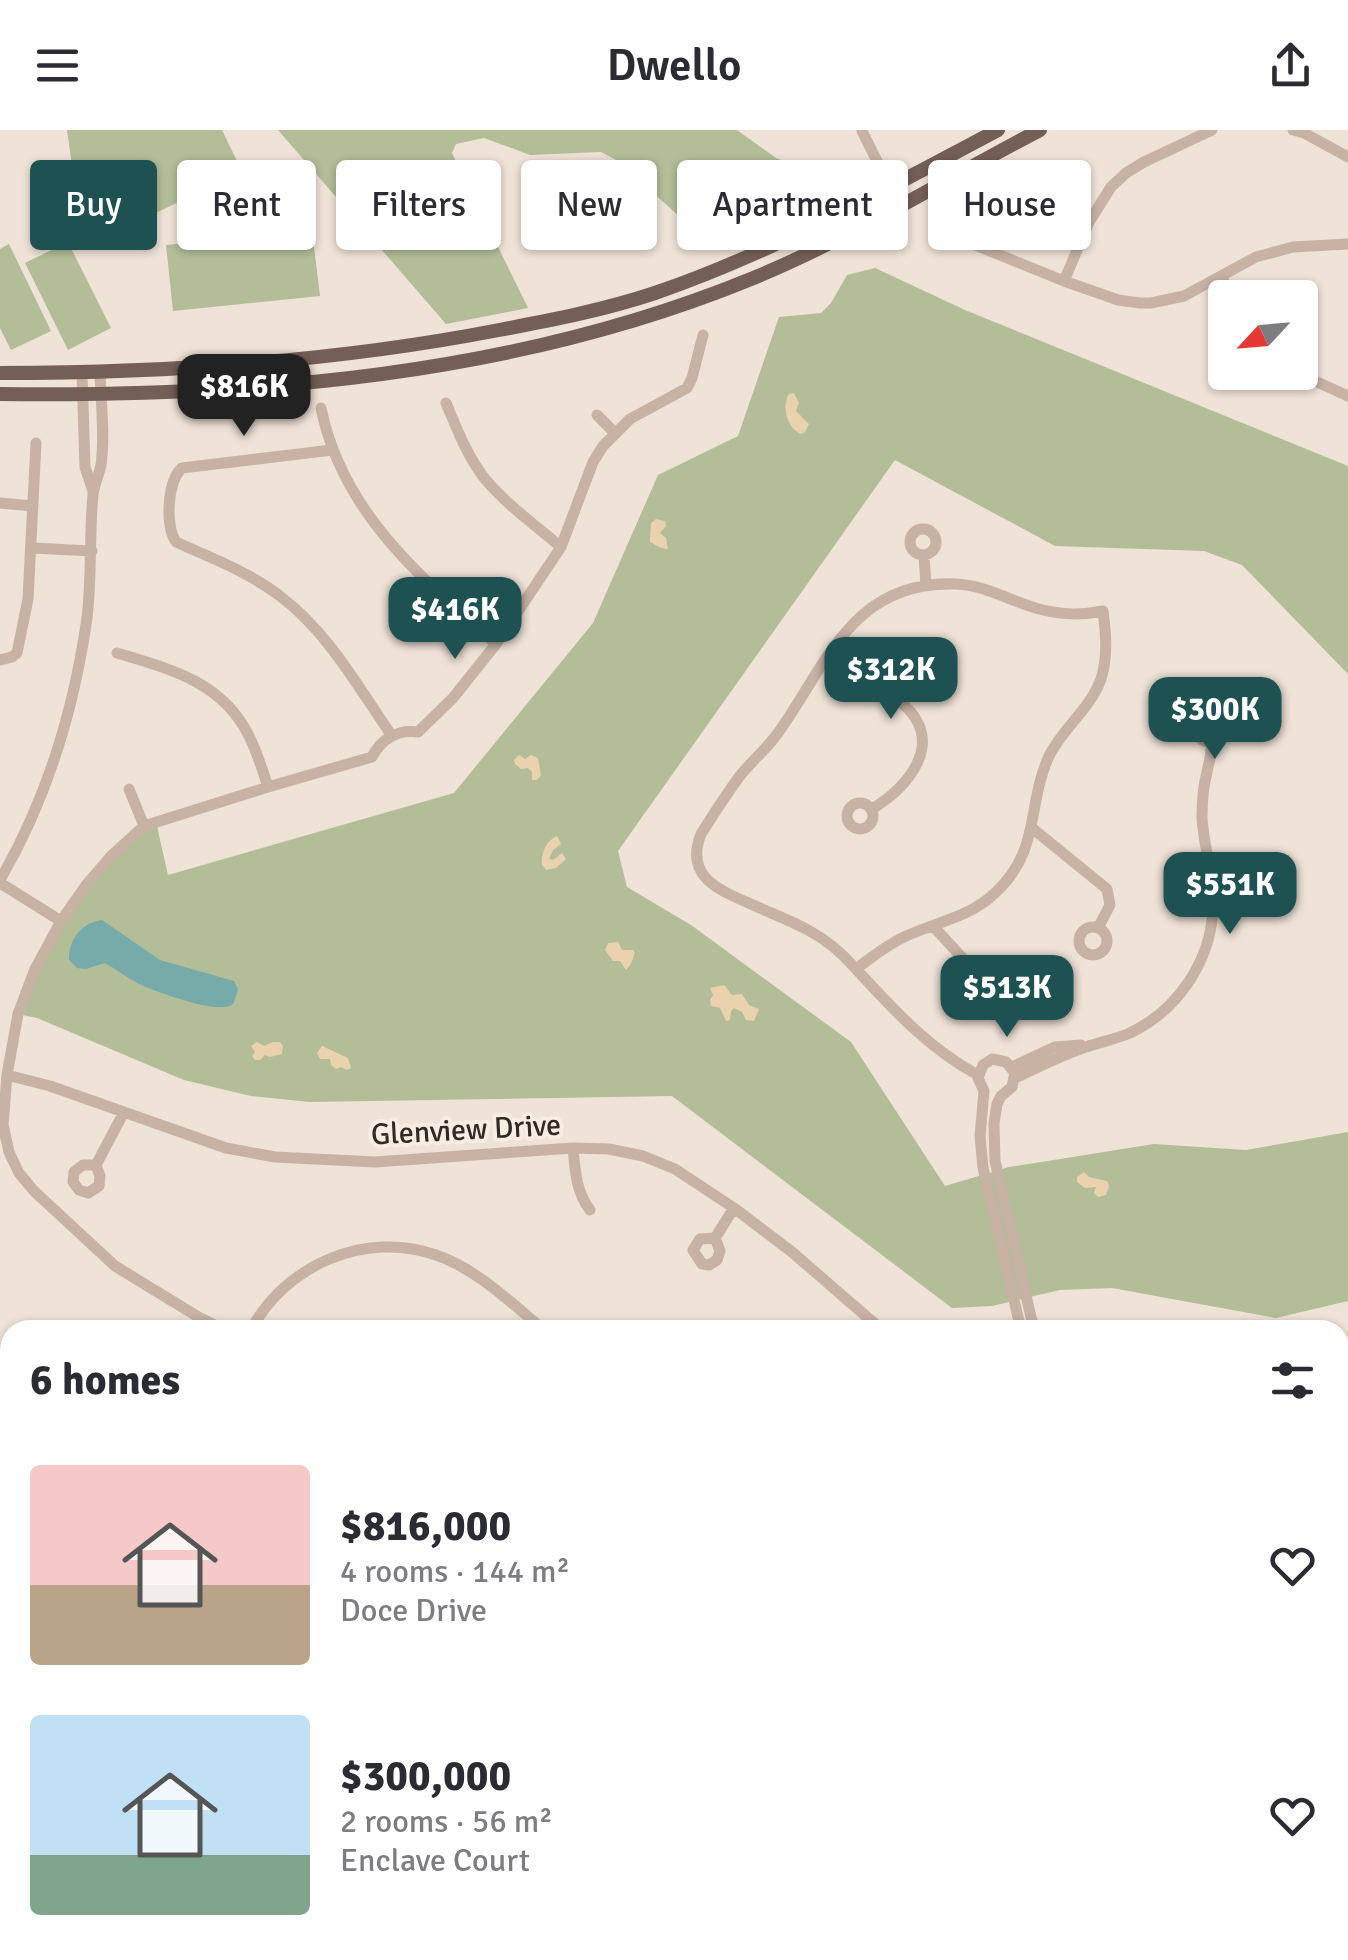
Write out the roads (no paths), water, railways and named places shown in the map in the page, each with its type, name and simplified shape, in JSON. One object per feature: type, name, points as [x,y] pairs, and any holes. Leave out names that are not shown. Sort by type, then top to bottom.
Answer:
[{"type":"main road","points":[[0,373],[100,373],[296,361],[424,344],[617,305],[764,250],[998,130]]},
{"type":"main road","points":[[0,394],[194,391],[385,374],[570,340],[710,295],[775,268],[1040,130]]},
{"type":"main road","points":[[617,305],[622,325]]},
{"type":"street","points":[[861,130],[876,160]]},
{"type":"street","points":[[1064,281],[1089,222],[1111,187],[1144,162],[1212,130]]},
{"type":"street","points":[[1293,130],[1348,156]]},
{"type":"street","points":[[987,250],[1118,300],[1151,303],[1184,296],[1256,257],[1293,247],[1348,244]]},
{"type":"street","points":[[1221,276],[1223,280]]},
{"type":"street","points":[[204,1320],[114,1266],[19,1174],[3,1126],[18,1014],[35,969],[60,921],[111,856],[144,826],[372,757],[378,746],[392,736],[404,730],[418,732],[430,722],[496,644],[561,547],[593,462],[614,433],[687,388],[702,335]]},
{"type":"street","points":[[82,373],[85,467],[93,490]]},
{"type":"street","points":[[60,921],[0,882],[38,805],[70,701],[87,616],[93,490],[100,468],[100,373]]},
{"type":"street","points":[[1318,383],[1348,396]]},
{"type":"street","points":[[446,403],[459,435],[486,479],[561,547]]},
{"type":"street","points":[[321,408],[332,450],[353,491],[388,542],[432,588],[496,644]]},
{"type":"street","points":[[597,415],[614,433]]},
{"type":"street","points":[[6,658],[17,652],[28,598],[36,443]]},
{"type":"street","points":[[332,450],[182,468],[171,484],[170,532],[176,542],[248,576],[301,614],[324,639],[392,736]]},
{"type":"street","points":[[0,504],[33,506]]},
{"type":"street","points":[[32,548],[92,551]]},
{"type":"street","points":[[924,555],[926,586]]},
{"type":"street","points":[[856,969],[894,942],[962,916],[997,892],[1022,858],[1048,758],[1088,705],[1100,682],[1107,644],[1103,611],[1058,613],[978,587],[946,584],[899,593],[870,608],[828,654],[774,738],[739,778],[700,834],[696,848],[698,863],[714,887],[813,932],[841,953],[896,1013],[922,1038],[978,1074]]},
{"type":"street","points":[[116,653],[182,673],[219,696],[247,732],[268,786]]},
{"type":"street","points":[[828,654],[904,706],[920,730],[920,753],[909,778],[897,792],[872,809]]},
{"type":"street","points":[[1014,1072],[1130,1033],[1160,1014],[1184,989],[1202,959],[1214,908],[1202,815],[1212,742]]},
{"type":"street","points":[[129,789],[144,826]]},
{"type":"street","points":[[1032,828],[1105,887],[1110,902],[1098,928]]},
{"type":"street","points":[[933,926],[968,964]]},
{"type":"street","points":[[1014,1072],[1003,1060],[992,1060],[983,1065],[978,1082],[984,1091],[982,1168],[1020,1320]]},
{"type":"street","points":[[1014,1072],[1012,1087],[997,1104],[993,1142],[998,1180],[1032,1320]]},
{"type":"street","name":"Glenview Drive","points":[[7,1075],[50,1086],[226,1148],[276,1157],[374,1162],[572,1148],[609,1149],[643,1156],[675,1168],[734,1208],[870,1320]]},
{"type":"street","points":[[96,1164],[124,1112]]},
{"type":"street","points":[[572,1148],[576,1180],[590,1210]]},
{"type":"street","points":[[715,1238],[734,1208]]},
{"type":"street","points":[[258,1320],[274,1296],[302,1272],[334,1256],[386,1247],[436,1254],[469,1270],[532,1320]]},
{"type":"water","points":[[102,920],[160,960],[234,981],[238,989],[233,1004],[215,1007],[172,997],[139,984],[105,963],[77,968],[69,960],[74,939],[82,928]]}]
